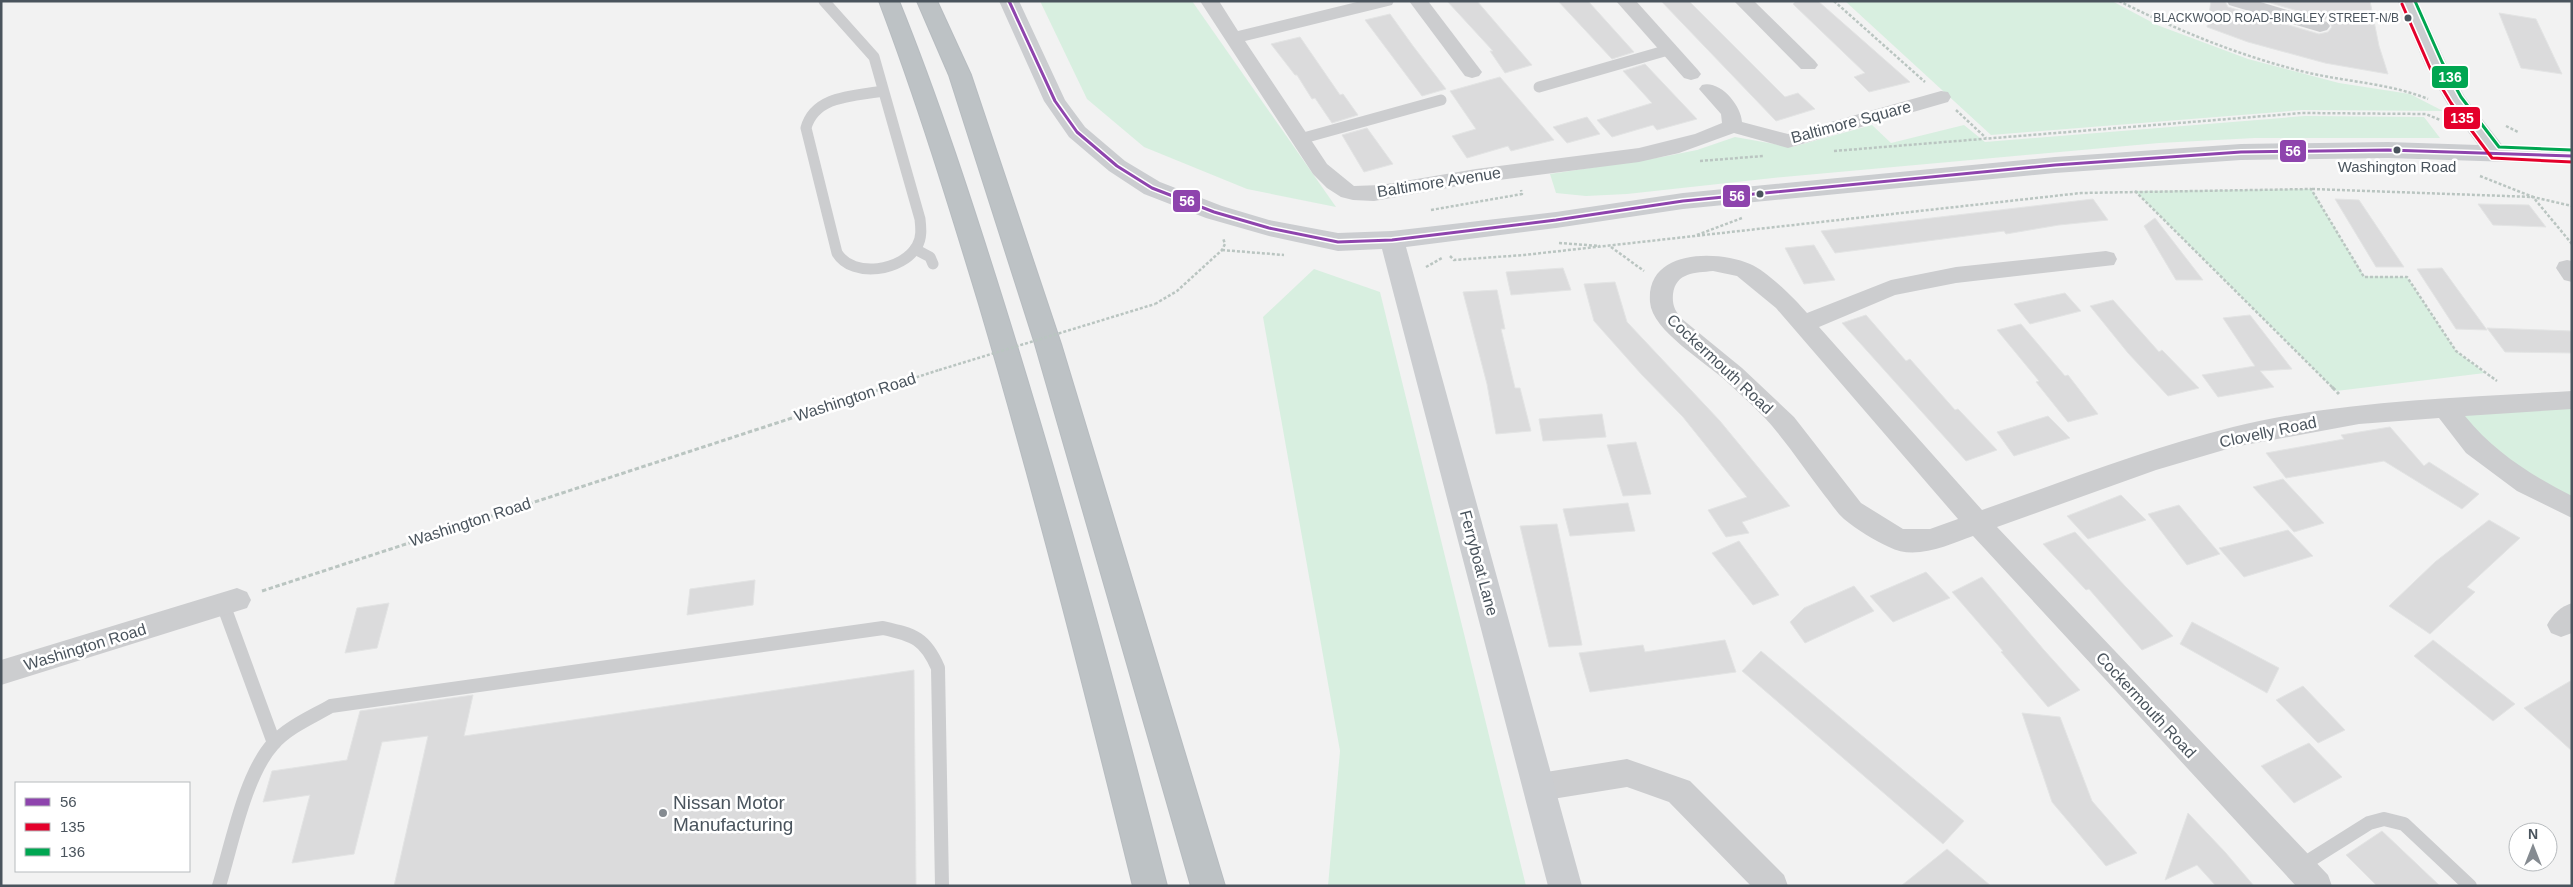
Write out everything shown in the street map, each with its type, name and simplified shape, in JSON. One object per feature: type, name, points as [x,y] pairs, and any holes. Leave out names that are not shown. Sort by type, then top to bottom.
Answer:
[{"type":"highway","points":[[888,1],[933,120],[1007,353],[1104,701],[1150,886]]},
{"type":"highway","points":[[928,1],[960,75],[1048,344],[1208,886]]},
{"type":"street","points":[[1009,1],[1055,101],[1077,132],[1116,166],[1152,188],[1214,212],[1269,228],[1338,242],[1392,240],[1556,220],[1683,201],[2055,165],[2241,152],[2496,152],[2572,156]]},
{"type":"street","name":"Baltimore Avenue","points":[[1209,1],[1320,169],[1334,183],[1350,193],[1380,194],[1409,187],[1516,170],[1674,149],[1708,138],[1732,126]]},
{"type":"street","points":[[1234,38],[1320,8],[1385,1]]},
{"type":"street","points":[[1418,1],[1472,72]]},
{"type":"street","points":[[1625,1],[1691,74]]},
{"type":"street","points":[[1743,1],[1808,65]]},
{"type":"street","points":[[2236,1],[2320,26]]},
{"type":"street","points":[[2408,1],[2436,64],[2456,100],[2496,152]]},
{"type":"street","points":[[1709,89],[1731,112],[1732,126]]},
{"type":"street","name":"Baltimore Square","points":[[1732,126],[1788,141],[1941,97]]},
{"type":"street","name":"Ferryboat Lane","points":[[1392,240],[1565,886]]},
{"type":"street","points":[[1803,324],[1891,288],[1956,275],[2106,259]]},
{"type":"street","name":"Cockermouth Road","points":[[1977,523],[1931,540],[1899,540],[1852,511],[1785,424],[1734,374],[1674,325],[1665,314],[1661,302],[1663,285],[1672,272],[1689,265],[1713,263],[1744,270],[1784,302],[1977,523],[2308,876]]},
{"type":"street","name":"Clovelly Road","points":[[1977,523],[2152,461],[2234,438],[2359,414],[2446,410],[2572,400]]},
{"type":"street","points":[[2446,410],[2475,446],[2526,484],[2572,508]]},
{"type":"street","name":"Washington Road","points":[[1,673],[230,602]]},
{"type":"street","points":[[1540,787],[1627,773],[1679,791],[1773,886]]},
{"type":"lane","points":[[824,1],[833,15],[864,43],[874,57],[922,230],[915,249],[907,256],[878,267],[863,269],[843,262],[837,254],[806,128],[807,119],[817,107],[883,91]]},
{"type":"lane","points":[[1539,87],[1668,50]]},
{"type":"lane","points":[[1300,139],[1441,100]]},
{"type":"lane","points":[[915,249],[930,257],[933,264]]},
{"type":"lane","points":[[230,602],[274,743]]},
{"type":"lane","points":[[219,886],[254,769],[274,743],[301,723],[331,706],[883,628],[911,634],[930,648],[938,668],[942,886]]},
{"type":"lane","points":[[2308,876],[2369,824],[2384,819],[2404,824],[2470,886]]},
{"type":"path","points":[[1834,1],[1986,138]]},
{"type":"path","points":[[2119,1],[2151,18],[2242,54],[2332,78],[2409,90],[2434,103]]},
{"type":"path","points":[[1825,152],[2302,113],[2426,114],[2451,124],[2506,126],[2520,133]]},
{"type":"path","points":[[2455,152],[2475,174],[2533,197],[2572,206]]},
{"type":"path","points":[[1699,161],[1767,156]]},
{"type":"path","points":[[1434,234],[1423,212],[1522,194],[1520,187]]},
{"type":"path","points":[[2311,189],[2364,276],[2407,277],[2456,351],[2527,404]]},
{"type":"path","points":[[1448,255],[1454,260],[1611,246],[2081,193],[2311,189],[2533,197],[2572,244]]},
{"type":"path","points":[[2135,191],[2359,414]]},
{"type":"path","points":[[1691,237],[1744,218]]},
{"type":"path","points":[[1553,242],[1611,246],[1663,285]]},
{"type":"path","name":"Washington Road","points":[[230,602],[485,516],[939,370],[1155,304],[1177,291],[1222,250]]},
{"type":"green space","points":[[1040,1],[1192,1],[1336,207],[1247,189],[1144,147],[1087,99]]},
{"type":"green space","points":[[1845,1],[2112,1],[2157,25],[2248,59],[2339,83],[2410,94],[2443,111],[2302,110],[1991,135]]},
{"type":"green space","points":[[2305,116],[2424,117],[2440,138],[2255,138],[2159,143],[1773,178],[1627,194],[1586,196],[1556,193],[1550,174],[1697,150],[1735,137],[1792,147],[1872,125],[1891,143],[1964,125],[1985,142]]},
{"type":"green space","points":[[2311,189],[2364,276],[2407,277],[2456,351],[2485,373],[2336,391],[2135,191]]},
{"type":"green space","points":[[1314,269],[1380,292],[1526,886],[1328,886],[1340,751],[1263,317]]},
{"type":"green space","points":[[2572,400],[2572,508],[2446,410]]},
{"type":"building","points":[[1447,1],[1477,1],[1532,65],[1505,73],[1490,51],[1493,51]]},
{"type":"building","points":[[1558,1],[1588,1],[1634,52],[1612,59]]},
{"type":"building","points":[[1661,1],[1689,1],[1785,97],[1798,93],[1815,109],[1776,121]]},
{"type":"building","points":[[1796,1],[1818,1],[1910,82],[1869,92],[1854,77],[1865,73],[1793,4]]},
{"type":"building","points":[[2211,1],[2225,1],[2228,7],[2319,34],[2328,32],[2332,27],[2328,20],[2264,1],[2370,1],[2379,46],[2388,74],[2325,63],[2248,42],[2207,27]]},
{"type":"building","points":[[2499,13],[2536,19],[2562,74],[2521,68]]},
{"type":"building","points":[[1390,14],[1446,89],[1422,96],[1365,20]]},
{"type":"building","points":[[1300,37],[1340,95],[1343,94],[1358,115],[1332,123],[1315,98],[1312,99],[1297,75],[1295,75],[1271,44]]},
{"type":"building","points":[[1645,64],[1697,119],[1657,130],[1653,125],[1612,137],[1597,120],[1652,103],[1623,71]]},
{"type":"building","points":[[1500,77],[1554,140],[1511,151],[1508,146],[1467,158],[1452,136],[1476,129],[1450,91]]},
{"type":"building","points":[[1587,117],[1600,134],[1567,143],[1553,127]]},
{"type":"building","points":[[1367,128],[1393,164],[1364,172],[1342,135]]},
{"type":"building","points":[[2093,199],[2108,220],[2059,225],[2006,234],[2004,231],[1835,253],[1821,231]]},
{"type":"building","points":[[2335,199],[2359,200],[2404,267],[2376,267]]},
{"type":"building","points":[[2478,204],[2529,205],[2546,227],[2493,225]]},
{"type":"building","points":[[2155,218],[2203,280],[2176,280],[2144,226]]},
{"type":"building","points":[[1814,245],[1835,280],[1804,284],[1785,248]]},
{"type":"building","points":[[1563,268],[1571,290],[1511,295],[1506,272]]},
{"type":"building","points":[[2442,268],[2487,330],[2456,329],[2417,269]]},
{"type":"building","points":[[1615,282],[1627,322],[1720,421],[1790,506],[1742,522],[1749,533],[1726,537],[1708,510],[1747,497],[1683,417],[1642,375],[1594,321],[1584,284]]},
{"type":"building","points":[[1497,290],[1505,329],[1501,329],[1515,388],[1520,388],[1531,431],[1496,434],[1487,384],[1463,292]]},
{"type":"building","points":[[2065,293],[2081,311],[2030,324],[2014,304]]},
{"type":"building","points":[[2113,300],[2159,352],[2162,350],[2199,388],[2168,396],[2128,353],[2090,306]]},
{"type":"building","points":[[1866,315],[1906,361],[1910,359],[1955,410],[1958,409],[1997,450],[1966,461],[1842,323]]},
{"type":"building","points":[[2250,315],[2292,369],[2260,371],[2274,387],[2218,397],[2202,375],[2255,366],[2223,318]]},
{"type":"building","points":[[2021,324],[2065,376],[2068,375],[2098,414],[2068,422],[2036,382],[2039,381],[1997,330]]},
{"type":"building","points":[[2487,328],[2572,331],[2572,353],[2505,352]]},
{"type":"building","points":[[1602,414],[1606,437],[1543,441],[1539,419]]},
{"type":"building","points":[[2048,416],[2070,438],[2014,456],[1997,432]]},
{"type":"building","points":[[2390,427],[2424,466],[2429,462],[2479,494],[2462,509],[2384,461],[2286,478],[2266,453],[2344,439],[2341,435]]},
{"type":"building","points":[[1636,442],[1651,494],[1623,496],[1607,445]]},
{"type":"building","points":[[2283,479],[2324,523],[2294,532],[2253,487]]},
{"type":"building","points":[[2121,495],[2146,520],[2088,539],[2067,516]]},
{"type":"building","points":[[1628,503],[1635,531],[1570,536],[1563,509]]},
{"type":"building","points":[[2179,505],[2220,554],[2187,565],[2148,514]]},
{"type":"building","points":[[2489,520],[2520,538],[2467,587],[2475,592],[2430,634],[2389,606],[2435,562]]},
{"type":"building","points":[[1557,524],[1582,645],[1549,647],[1520,526]]},
{"type":"building","points":[[2288,530],[2313,556],[2244,577],[2219,548]]},
{"type":"building","points":[[2075,532],[2173,636],[2142,650],[2089,589],[2086,590],[2043,544]]},
{"type":"building","points":[[1739,541],[1779,595],[1753,605],[1712,553]]},
{"type":"building","points":[[1926,572],[1950,598],[1893,622],[1870,596]]},
{"type":"building","points":[[1982,577],[2080,690],[2048,707],[1952,592]]},
{"type":"building","points":[[755,580],[753,605],[687,615],[690,589]]},
{"type":"building","points":[[1854,586],[1874,611],[1805,643],[1790,622],[1804,608]]},
{"type":"building","points":[[389,603],[377,648],[345,653],[357,608]]},
{"type":"building","points":[[2192,622],[2279,668],[2267,693],[2180,644]]},
{"type":"building","points":[[1725,640],[1736,672],[1590,692],[1579,653],[1643,645],[1645,652]]},
{"type":"building","points":[[2433,640],[2515,704],[2493,721],[2414,656]]},
{"type":"building","points":[[1761,651],[1964,821],[1943,844],[1742,671]]},
{"type":"building","name":"Nissan Motor Manufacturing","points":[[914,670],[916,886],[394,886],[428,736],[382,742],[354,854],[292,863],[310,795],[263,802],[272,771],[347,760],[360,711],[473,695],[464,736]]},
{"type":"building","points":[[2572,680],[2572,751],[2524,708]]},
{"type":"building","points":[[2303,686],[2345,730],[2318,743],[2276,700]]},
{"type":"building","points":[[2022,713],[2060,717],[2092,801],[2137,853],[2106,866],[2052,802]]},
{"type":"building","points":[[2309,743],[2342,777],[2294,803],[2261,766]]},
{"type":"building","points":[[2188,813],[2254,886],[2216,886],[2197,865],[2165,880]]},
{"type":"building","points":[[2382,831],[2440,886],[2377,886],[2346,855]]},
{"type":"building","points":[[1947,849],[1991,886],[1901,886]]},
{"type":"transit line","name":"56","points":[[1009,1],[1055,101],[1077,132],[1117,166],[1152,188],[1214,212],[1269,228],[1338,242],[1392,240],[1556,220],[1683,201],[2055,165],[2241,152],[2388,150],[2572,156]]},
{"type":"transit line","name":"136","points":[[2415,1],[2442,62],[2461,97],[2499,147],[2572,150]]},
{"type":"transit line","name":"135","points":[[2402,4],[2430,68],[2451,103],[2492,158],[2572,162]]},
{"type":"place","name":"BLACKWOOD ROAD-BINGLEY STREET-N/B","points":[[2408,18]]},
{"type":"place","name":"Washington Road","points":[[2397,150]]},
{"type":"place","name":"Nissan Motor Manufacturing","points":[[663,813]]}]
